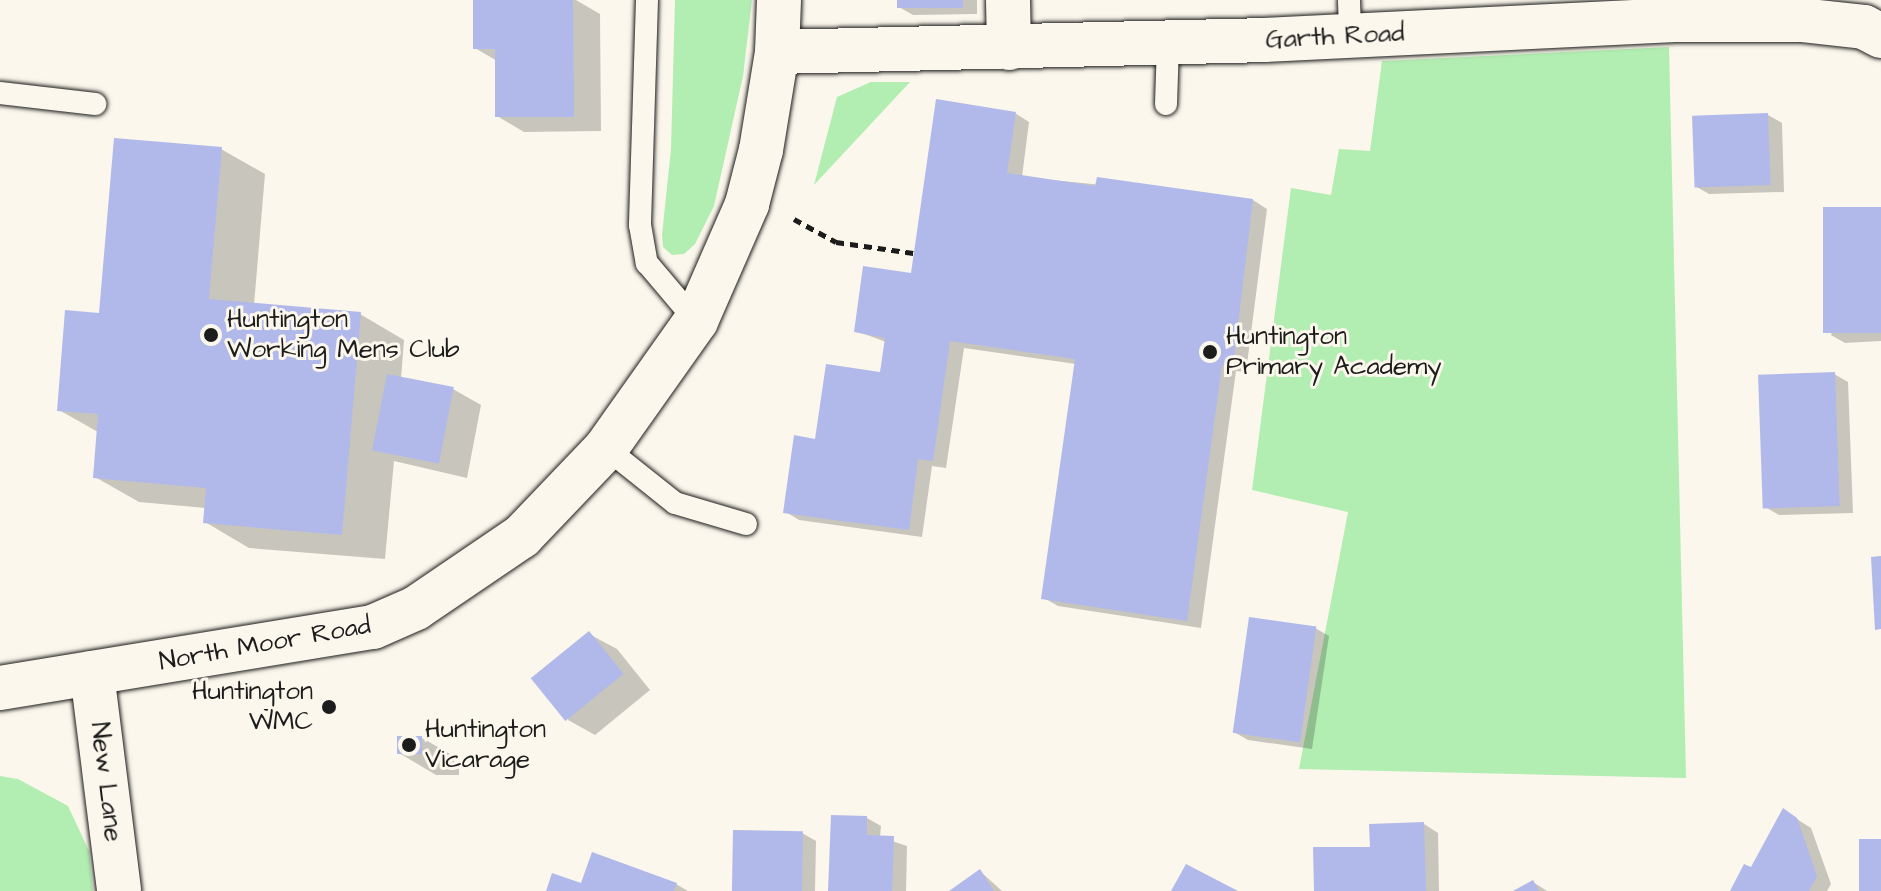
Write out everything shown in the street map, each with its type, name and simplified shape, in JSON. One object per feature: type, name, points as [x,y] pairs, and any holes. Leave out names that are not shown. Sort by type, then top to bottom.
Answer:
[{"type":"street","name":"North Moor Road","points":[[0,688],[373,627],[416,608],[522,536],[606,448],[696,321],[747,204],[777,52],[779,0]]},
{"type":"street","points":[[1008,0],[1009,48]]},
{"type":"street","name":"Garth Road","points":[[777,52],[1168,43],[1350,19],[1875,22]]},
{"type":"street","name":"New Lane","points":[[92,673],[119,891]]},
{"type":"lane","points":[[647,0],[640,225],[647,263],[696,321]]},
{"type":"lane","points":[[1166,104],[1168,43]]},
{"type":"lane","points":[[0,93],[95,104]]},
{"type":"lane","points":[[606,448],[675,503],[746,524]]},
{"type":"path","points":[[747,204],[793,218],[836,242],[913,253]]},
{"type":"green space","points":[[675,0],[752,0],[743,76],[714,206],[695,244],[684,254],[672,255],[663,247],[662,235],[671,149]]},
{"type":"green space","points":[[1669,47],[1686,778],[1299,769],[1348,512],[1252,490],[1291,188],[1331,195],[1339,149],[1370,151],[1382,61]]},
{"type":"green space","points":[[871,82],[910,82],[814,185],[837,97]]},
{"type":"green space","points":[[0,776],[18,779],[68,806],[89,851],[93,891],[0,891]]},
{"type":"building","points":[[473,0],[573,0],[574,117],[495,117],[495,49],[473,49]]},
{"type":"building","points":[[897,0],[963,0],[963,8],[897,8]]},
{"type":"building","points":[[936,99],[1016,112],[1007,173],[1095,186],[1097,177],[1253,199],[1233,366],[1222,365],[1187,621],[1041,599],[1075,359],[950,341],[933,461],[918,459],[909,530],[783,513],[794,435],[815,439],[826,364],[880,372],[885,338],[854,332],[863,266],[911,273]]},
{"type":"building","points":[[1768,113],[1771,185],[1695,188],[1692,116]]},
{"type":"building","name":"Huntington Working Mens Club","points":[[114,138],[222,147],[209,299],[361,312],[342,535],[203,523],[206,488],[93,478],[98,414],[57,411],[65,310],[99,313]]},
{"type":"building","points":[[1823,207],[1881,207],[1881,333],[1823,333]]},
{"type":"building","points":[[1835,372],[1840,506],[1763,509],[1758,375]]},
{"type":"building","points":[[387,374],[454,387],[439,464],[372,451]]},
{"type":"building","points":[[1881,556],[1881,629],[1875,630],[1871,557]]},
{"type":"building","points":[[1249,617],[1316,626],[1300,742],[1233,733]]},
{"type":"building","points":[[589,631],[624,674],[565,721],[531,678]]},
{"type":"building","name":"Huntington Vicarage","points":[[397,736],[422,736],[422,754],[397,754]]},
{"type":"building","points":[[1783,808],[1797,818],[1817,876],[1809,891],[1730,891],[1744,864],[1751,867]]},
{"type":"building","points":[[831,815],[867,816],[867,835],[894,836],[892,891],[828,891]]},
{"type":"building","points":[[1424,822],[1426,891],[1314,891],[1313,847],[1370,847],[1369,824]]},
{"type":"building","points":[[733,830],[803,831],[802,891],[732,891]]},
{"type":"building","points":[[1859,839],[1881,839],[1881,891],[1859,891]]},
{"type":"building","points":[[592,852],[677,883],[674,891],[546,891],[552,873],[581,883]]},
{"type":"building","points":[[1186,864],[1238,891],[1171,891]]},
{"type":"building","points":[[980,869],[994,891],[949,891]]},
{"type":"building","points":[[1533,880],[1539,891],[1513,891]]},
{"type":"place","name":"Huntington Working Mens Club","points":[[211,335]]},
{"type":"place","name":"Huntington Primary Academy","points":[[1210,352]]},
{"type":"place","name":"Huntington WMC","points":[[329,707]]},
{"type":"place","name":"Huntington Vicarage","points":[[409,745]]}]
